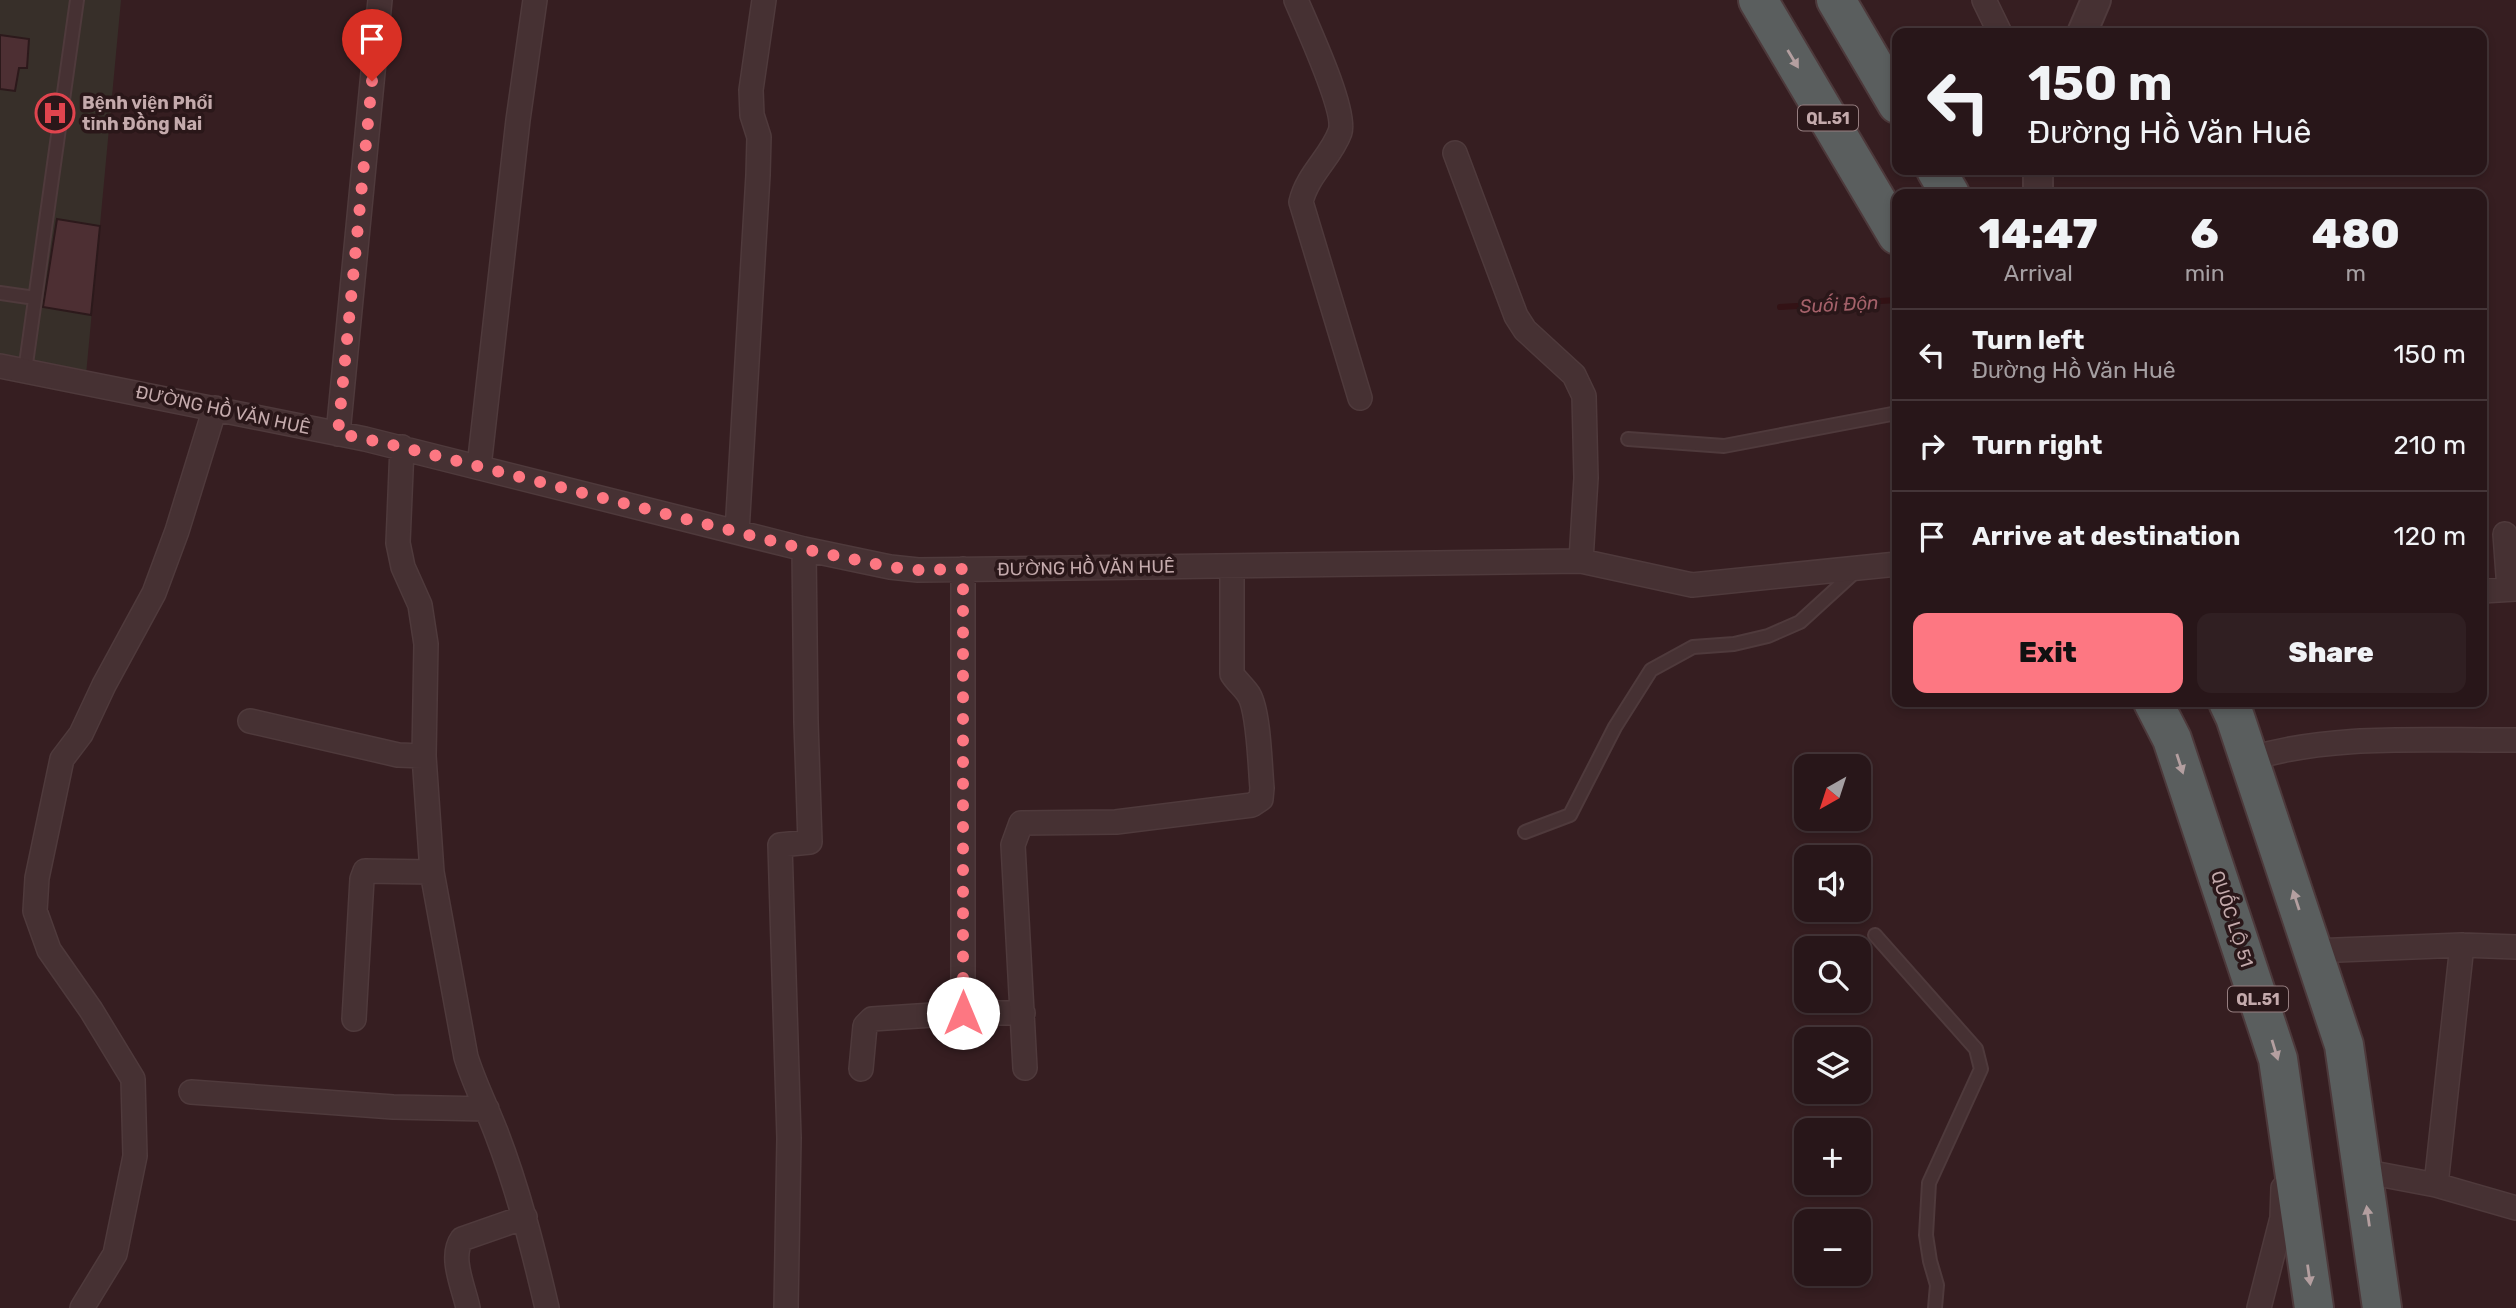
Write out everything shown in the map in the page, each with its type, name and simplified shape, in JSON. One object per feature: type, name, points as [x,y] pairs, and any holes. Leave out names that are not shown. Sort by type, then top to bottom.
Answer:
[{"type":"highway","name":"QL.51","points":[[1758,0],[1892,227]]},
{"type":"highway","points":[[1836,0],[1892,95]]},
{"type":"highway","name":"QUỐC LỘ 51","points":[[2156,707],[2172,739],[2278,1059],[2314,1308]]},
{"type":"highway","points":[[2230,707],[2344,1045],[2382,1308]]},
{"type":"street","points":[[338,433],[380,0]]},
{"type":"street","points":[[479,467],[518,120],[535,0]]},
{"type":"street","points":[[737,532],[758,175],[758,137],[752,115],[751,90],[764,0]]},
{"type":"street","points":[[1296,0],[1325,68],[1342,124],[1338,136],[1308,183],[1301,202],[1360,398]]},
{"type":"street","points":[[1984,0],[1998,28]]},
{"type":"street","points":[[2084,28],[2096,0]]},
{"type":"street","points":[[1455,153],[1516,316],[1525,330],[1574,375],[1584,396],[1586,478],[1581,561]]},
{"type":"street","name":"ĐƯỜNG HỒ VĂN HUÊ","points":[[0,366],[402,447],[804,549],[890,567],[918,570],[1581,561],[1692,585],[1892,565]]},
{"type":"street","points":[[82,1308],[115,1254],[135,1156],[133,1079],[92,1010],[49,950],[35,911],[37,878],[62,759],[80,734],[154,593],[177,531],[215,408]]},
{"type":"street","points":[[402,447],[398,543],[403,567],[420,605],[426,644],[424,756],[432,872],[466,1057],[525,1217],[547,1308]]},
{"type":"street","points":[[2487,591],[2513,589],[2505,534]]},
{"type":"street","points":[[786,1308],[789,1138],[780,845],[810,842],[804,549]]},
{"type":"street","points":[[1026,1068],[1013,845],[1021,823],[1116,822],[1252,805],[1261,799],[1254,708],[1248,694],[1232,674],[1232,566]]},
{"type":"street","points":[[963,569],[963,1013]]},
{"type":"street","points":[[250,721],[398,755],[424,756]]},
{"type":"street","points":[[2249,759],[2284,748],[2368,741],[2516,740]]},
{"type":"street","points":[[354,1019],[362,879],[365,870],[432,872]]},
{"type":"street","points":[[2436,1185],[2462,945]]},
{"type":"street","points":[[2313,951],[2462,945],[2516,947]]},
{"type":"street","points":[[861,1069],[865,1026],[869,1020],[963,1013],[1023,1013]]},
{"type":"street","points":[[191,1092],[393,1108],[487,1109]]},
{"type":"street","points":[[2259,1308],[2282,1218],[2286,1111]]},
{"type":"street","points":[[2362,1171],[2436,1185],[2516,1208]]},
{"type":"street","points":[[468,1308],[458,1264],[458,1245],[462,1239],[525,1217]]},
{"type":"lane","points":[[25,371],[77,0]]},
{"type":"lane","points":[[0,293],[35,298]]},
{"type":"lane","points":[[1628,439],[1724,446],[1892,414]]},
{"type":"lane","points":[[1525,832],[1570,816],[1615,727],[1651,670],[1693,647],[1734,644],[1768,636],[1800,622],[1860,568]]},
{"type":"lane","points":[[1875,935],[1976,1049],[1981,1069],[1929,1183],[1926,1235],[1937,1285],[1935,1308]]},
{"type":"shaded area","name":"Bệnh viện Phổi tỉnh Đồng Nai","points":[[0,0],[121,0],[86,375],[0,359]]},
{"type":"building","points":[[0,35],[29,39],[27,68],[19,68],[15,91],[0,89]]},
{"type":"building","points":[[57,219],[100,226],[91,315],[43,307]]},
{"type":"waterway","name":"Suối Độn","points":[[1780,307],[1892,300]]},
{"type":"place","name":"Bệnh viện Phổi tỉnh Đồng Nai","points":[[55,113]]},
{"type":"route","points":[[372,81],[338,433],[804,549],[890,567],[918,570],[963,569],[963,1013]]}]
